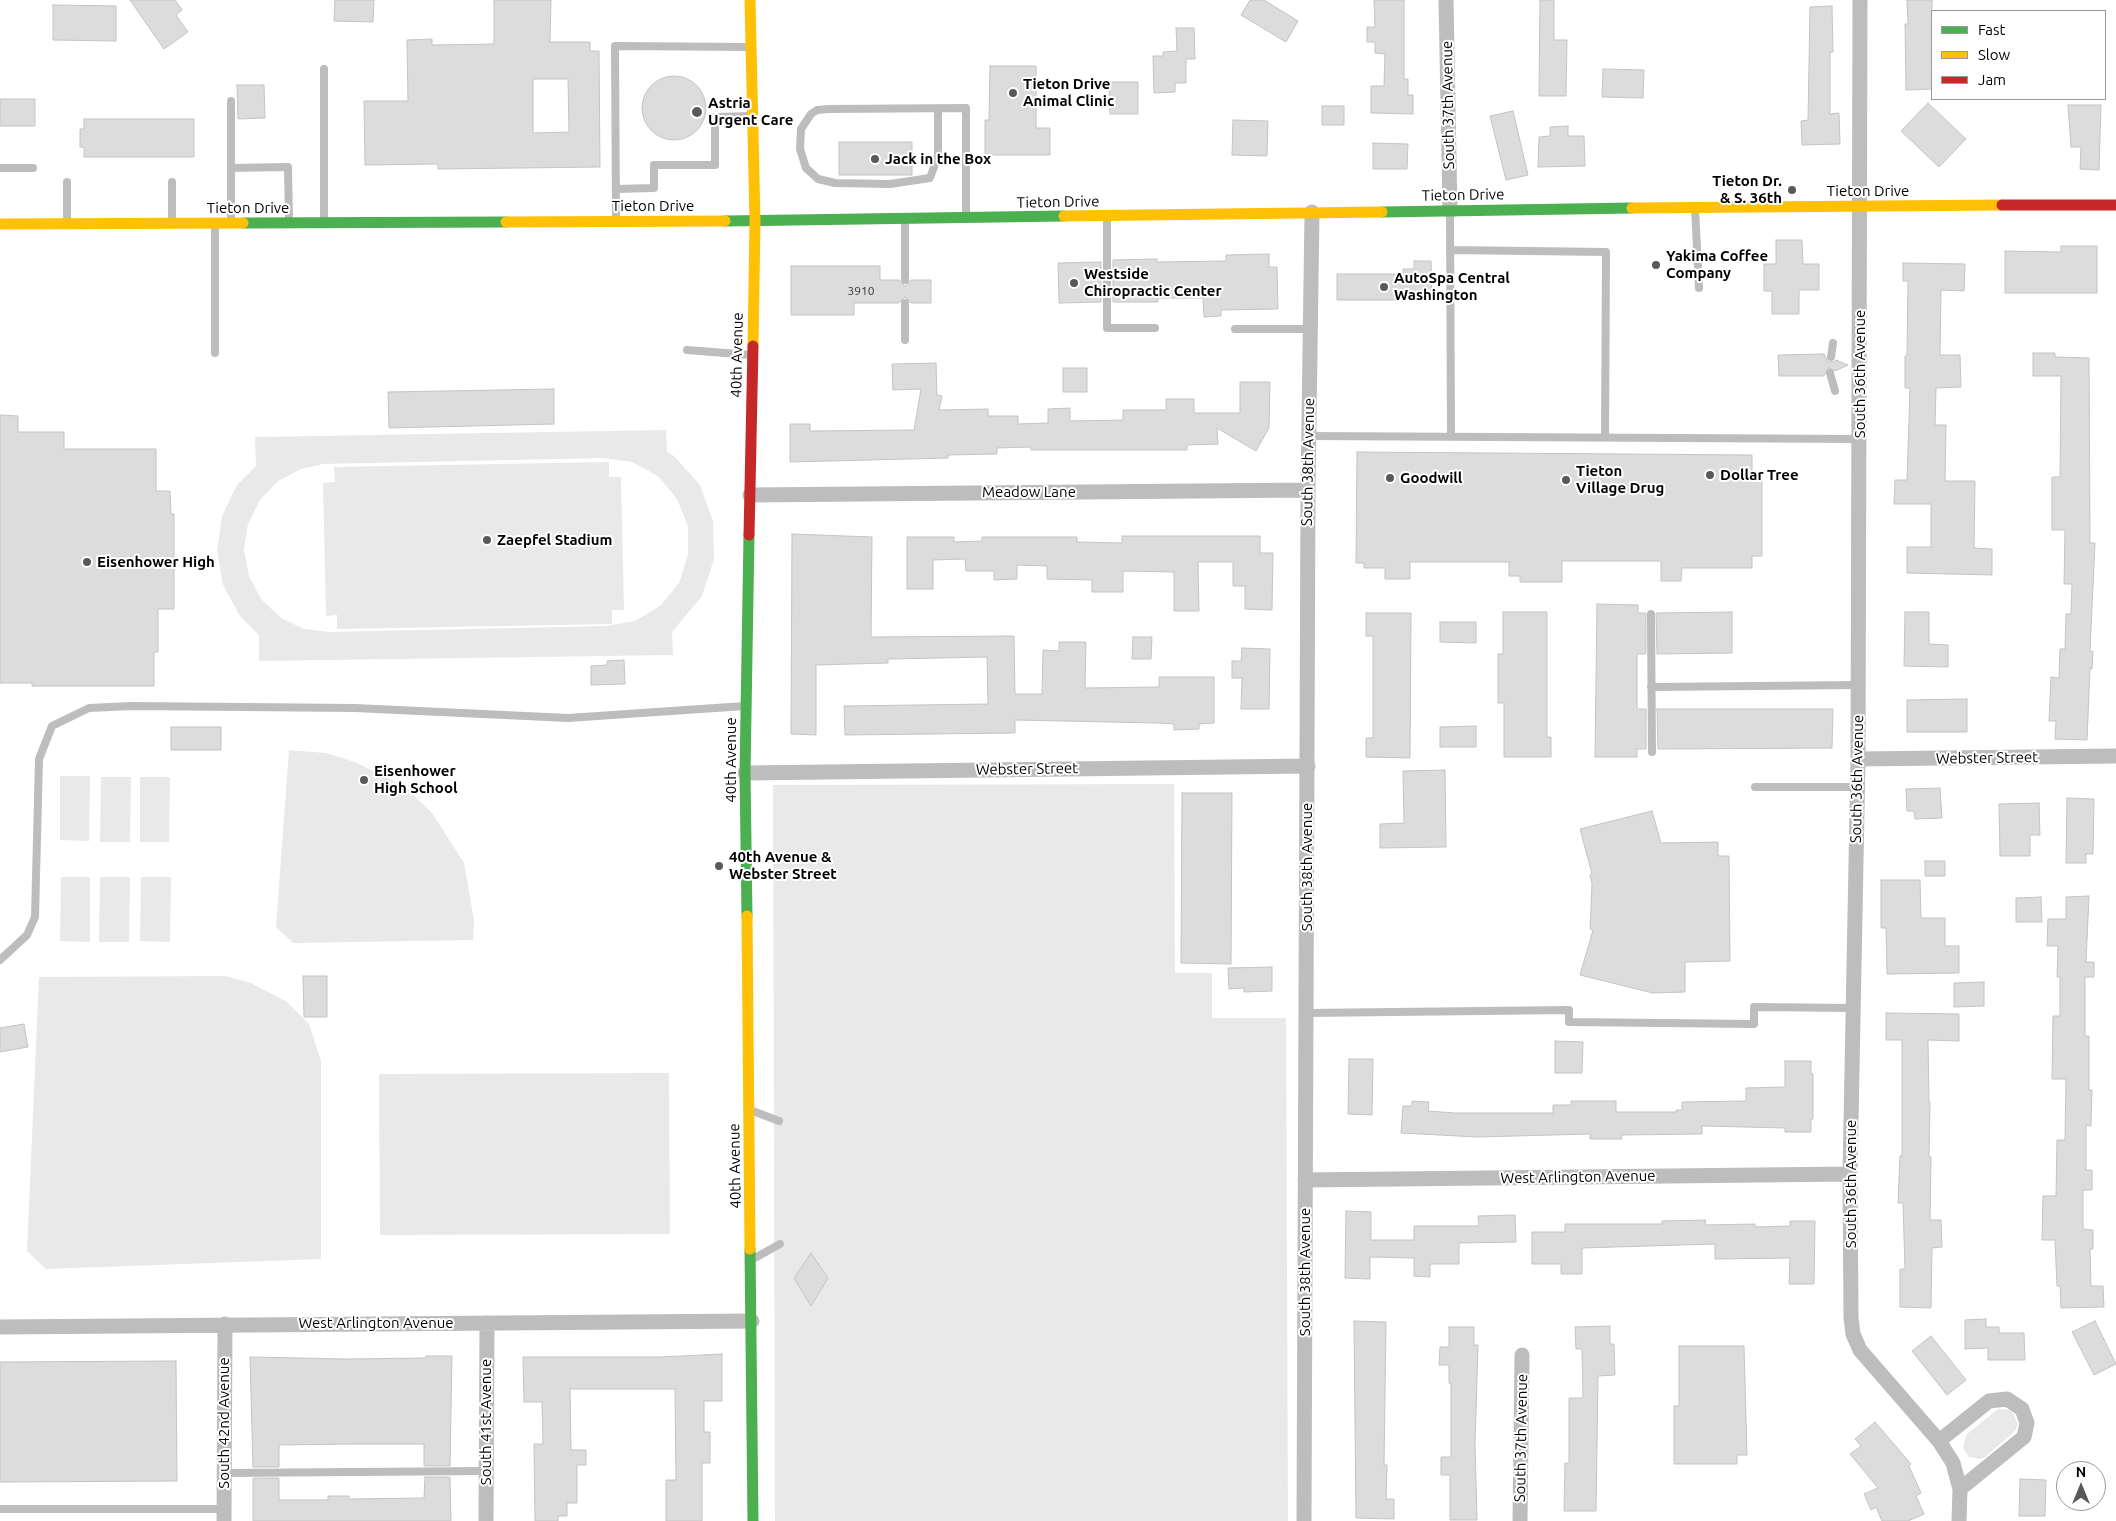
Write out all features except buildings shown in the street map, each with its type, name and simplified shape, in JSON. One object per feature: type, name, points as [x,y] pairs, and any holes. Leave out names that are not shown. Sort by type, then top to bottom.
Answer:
[{"type":"main road","name":"40th Avenue","points":[[750,0],[756,221],[746,706],[753,1521]]},
{"type":"main road","name":"Tieton Drive","points":[[0,224],[756,221],[1312,212],[1861,206],[2116,206]]},
{"type":"street","name":"South 37th Avenue","points":[[1446,0],[1450,211]]},
{"type":"street","name":"South 36th Avenue","points":[[1860,0],[1859,685],[1850,1174],[1851,1318],[1853,1334],[1860,1350],[1940,1441],[1954,1463],[1960,1489],[1959,1521]]},
{"type":"street","name":"South 38th Avenue","points":[[1304,1521],[1308,436],[1312,212]]},
{"type":"street","name":"Meadow Lane","points":[[750,495],[1308,490]]},
{"type":"street","name":"Webster Street","points":[[1858,759],[2116,756]]},
{"type":"street","name":"Webster Street","points":[[746,773],[1308,766]]},
{"type":"street","name":"West Arlington Avenue","points":[[1305,1180],[1850,1174]]},
{"type":"street","name":"West Arlington Avenue","points":[[0,1327],[752,1321]]},
{"type":"street","name":"South 41st Avenue","points":[[486,1521],[487,1323]]},
{"type":"street","name":"South 42nd Avenue","points":[[224,1515],[225,1324]]},
{"type":"street","name":"South 37th Avenue","points":[[1520,1521],[1522,1355]]},
{"type":"street","points":[[1940,1441],[1989,1401],[2007,1399],[2022,1409],[2027,1423],[2024,1436],[1960,1489]]},
{"type":"lane","points":[[616,222],[615,46],[751,47]]},
{"type":"lane","points":[[324,68],[324,223]]},
{"type":"lane","points":[[231,101],[232,223]]},
{"type":"lane","points":[[938,108],[938,156],[930,178],[890,184],[835,183],[818,178],[806,168],[800,148],[801,129],[811,114],[817,110],[938,108],[966,108],[966,219]]},
{"type":"lane","points":[[616,188],[654,188],[654,165],[715,165],[715,117],[753,116]]},
{"type":"lane","points":[[231,168],[288,167],[289,223]]},
{"type":"lane","points":[[0,168],[33,168]]},
{"type":"lane","points":[[67,182],[67,224]]},
{"type":"lane","points":[[172,182],[172,224]]},
{"type":"lane","points":[[1695,208],[1699,288]]},
{"type":"lane","points":[[1450,211],[1451,436]]},
{"type":"lane","points":[[1107,216],[1107,328],[1155,328]]},
{"type":"lane","points":[[905,219],[905,280]]},
{"type":"lane","points":[[215,223],[215,353]]},
{"type":"lane","points":[[1450,250],[1606,252],[1605,437]]},
{"type":"lane","points":[[905,303],[905,340]]},
{"type":"lane","points":[[1235,329],[1310,328]]},
{"type":"lane","points":[[1831,357],[1833,343]]},
{"type":"lane","points":[[687,350],[752,355]]},
{"type":"lane","points":[[1830,373],[1835,391]]},
{"type":"lane","points":[[1308,436],[1860,438]]},
{"type":"lane","points":[[1651,614],[1652,752]]},
{"type":"lane","points":[[1651,687],[1859,685]]},
{"type":"lane","points":[[0,960],[27,935],[35,917],[40,760],[52,726],[89,708],[131,706],[354,708],[568,718],[746,706]]},
{"type":"lane","points":[[1755,787],[1858,787]]},
{"type":"lane","points":[[1306,1012],[1570,1010],[1569,1022],[1754,1024],[1754,1007],[1853,1008]]},
{"type":"lane","points":[[749,1110],[779,1121]]},
{"type":"lane","points":[[751,1260],[780,1244]]},
{"type":"lane","points":[[224,1473],[486,1471]]},
{"type":"lane","points":[[0,1509],[224,1515]]},
{"type":"shaded area","points":[[666,430],[667,452],[674,456],[700,485],[713,521],[714,559],[702,596],[672,632],[673,655],[259,661],[259,635],[240,616],[223,585],[217,551],[222,516],[237,485],[256,466],[255,437]],"holes":[[[603,458],[632,462],[658,476],[677,499],[688,526],[688,555],[679,583],[660,606],[635,621],[606,626],[329,632],[304,629],[281,618],[261,599],[249,576],[244,550],[248,524],[260,500],[278,481],[301,469],[323,464]]]},
{"type":"shaded area","points":[[609,462],[609,477],[621,477],[624,610],[612,610],[612,624],[337,629],[337,615],[326,616],[323,483],[335,482],[334,467]]},
{"type":"shaded area","points":[[289,750],[326,753],[355,762],[404,786],[432,813],[464,863],[474,920],[473,940],[293,943],[276,927]]},
{"type":"shaded area","points":[[60,776],[90,776],[89,841],[60,840]]},
{"type":"shaded area","points":[[101,777],[131,777],[130,842],[100,842]]},
{"type":"shaded area","points":[[140,777],[170,777],[169,842],[140,842]]},
{"type":"shaded area","points":[[1174,784],[1175,973],[1212,973],[1212,1018],[1286,1018],[1288,1521],[775,1521],[773,785]]},
{"type":"shaded area","points":[[61,877],[90,877],[90,942],[60,941]]},
{"type":"shaded area","points":[[100,877],[130,877],[129,942],[99,942]]},
{"type":"shaded area","points":[[141,877],[171,877],[170,942],[140,941]]},
{"type":"shaded area","points":[[225,976],[251,983],[287,1002],[309,1024],[321,1061],[321,1259],[46,1269],[27,1251],[39,977]]},
{"type":"shaded area","points":[[669,1073],[670,1234],[380,1235],[379,1074]]},
{"type":"shaded area","points":[[1998,1409],[2010,1410],[2014,1414],[2018,1425],[2015,1431],[1985,1457],[1980,1459],[1969,1457],[1963,1448],[1966,1435]]},
{"type":"traffic: fast","points":[[1382,212],[1632,208]]},
{"type":"traffic: fast","points":[[725,221],[1064,216]]},
{"type":"traffic: fast","points":[[243,223],[506,222]]},
{"type":"traffic: fast","points":[[747,916],[745,773],[749,535]]},
{"type":"traffic: fast","points":[[750,1249],[753,1521]]},
{"type":"traffic: slow","points":[[750,0],[755,221],[753,346]]},
{"type":"traffic: slow","points":[[1632,208],[2002,205]]},
{"type":"traffic: slow","points":[[1064,216],[1382,212]]},
{"type":"traffic: slow","points":[[506,222],[725,221]]},
{"type":"traffic: slow","points":[[0,224],[243,223]]},
{"type":"traffic: slow","points":[[747,916],[750,1249]]},
{"type":"traffic: jam","points":[[2002,205],[2116,205]]},
{"type":"traffic: jam","points":[[749,535],[753,346]]},
{"type":"place","name":"Tieton Drive Animal Clinic","points":[[1013,93]]},
{"type":"place","name":"Astria Urgent Care","points":[[697,112]]},
{"type":"place","name":"Jack in the Box","points":[[875,159]]},
{"type":"place","name":"Tieton Dr. & S. 36th","points":[[1792,190]]},
{"type":"place","name":"Yakima Coffee Company","points":[[1656,265]]},
{"type":"place","name":"Westside Chiropractic Center","points":[[1074,283]]},
{"type":"place","name":"AutoSpa Central Washington","points":[[1384,287]]},
{"type":"place","name":"Dollar Tree","points":[[1710,475]]},
{"type":"place","name":"Goodwill","points":[[1390,478]]},
{"type":"place","name":"Tieton Village Drug","points":[[1566,480]]},
{"type":"place","name":"Zaepfel Stadium","points":[[487,540]]},
{"type":"place","name":"Eisenhower High","points":[[87,562]]},
{"type":"place","name":"Eisenhower High School","points":[[364,780]]},
{"type":"place","name":"40th Avenue & Webster Street","points":[[719,866]]}]
